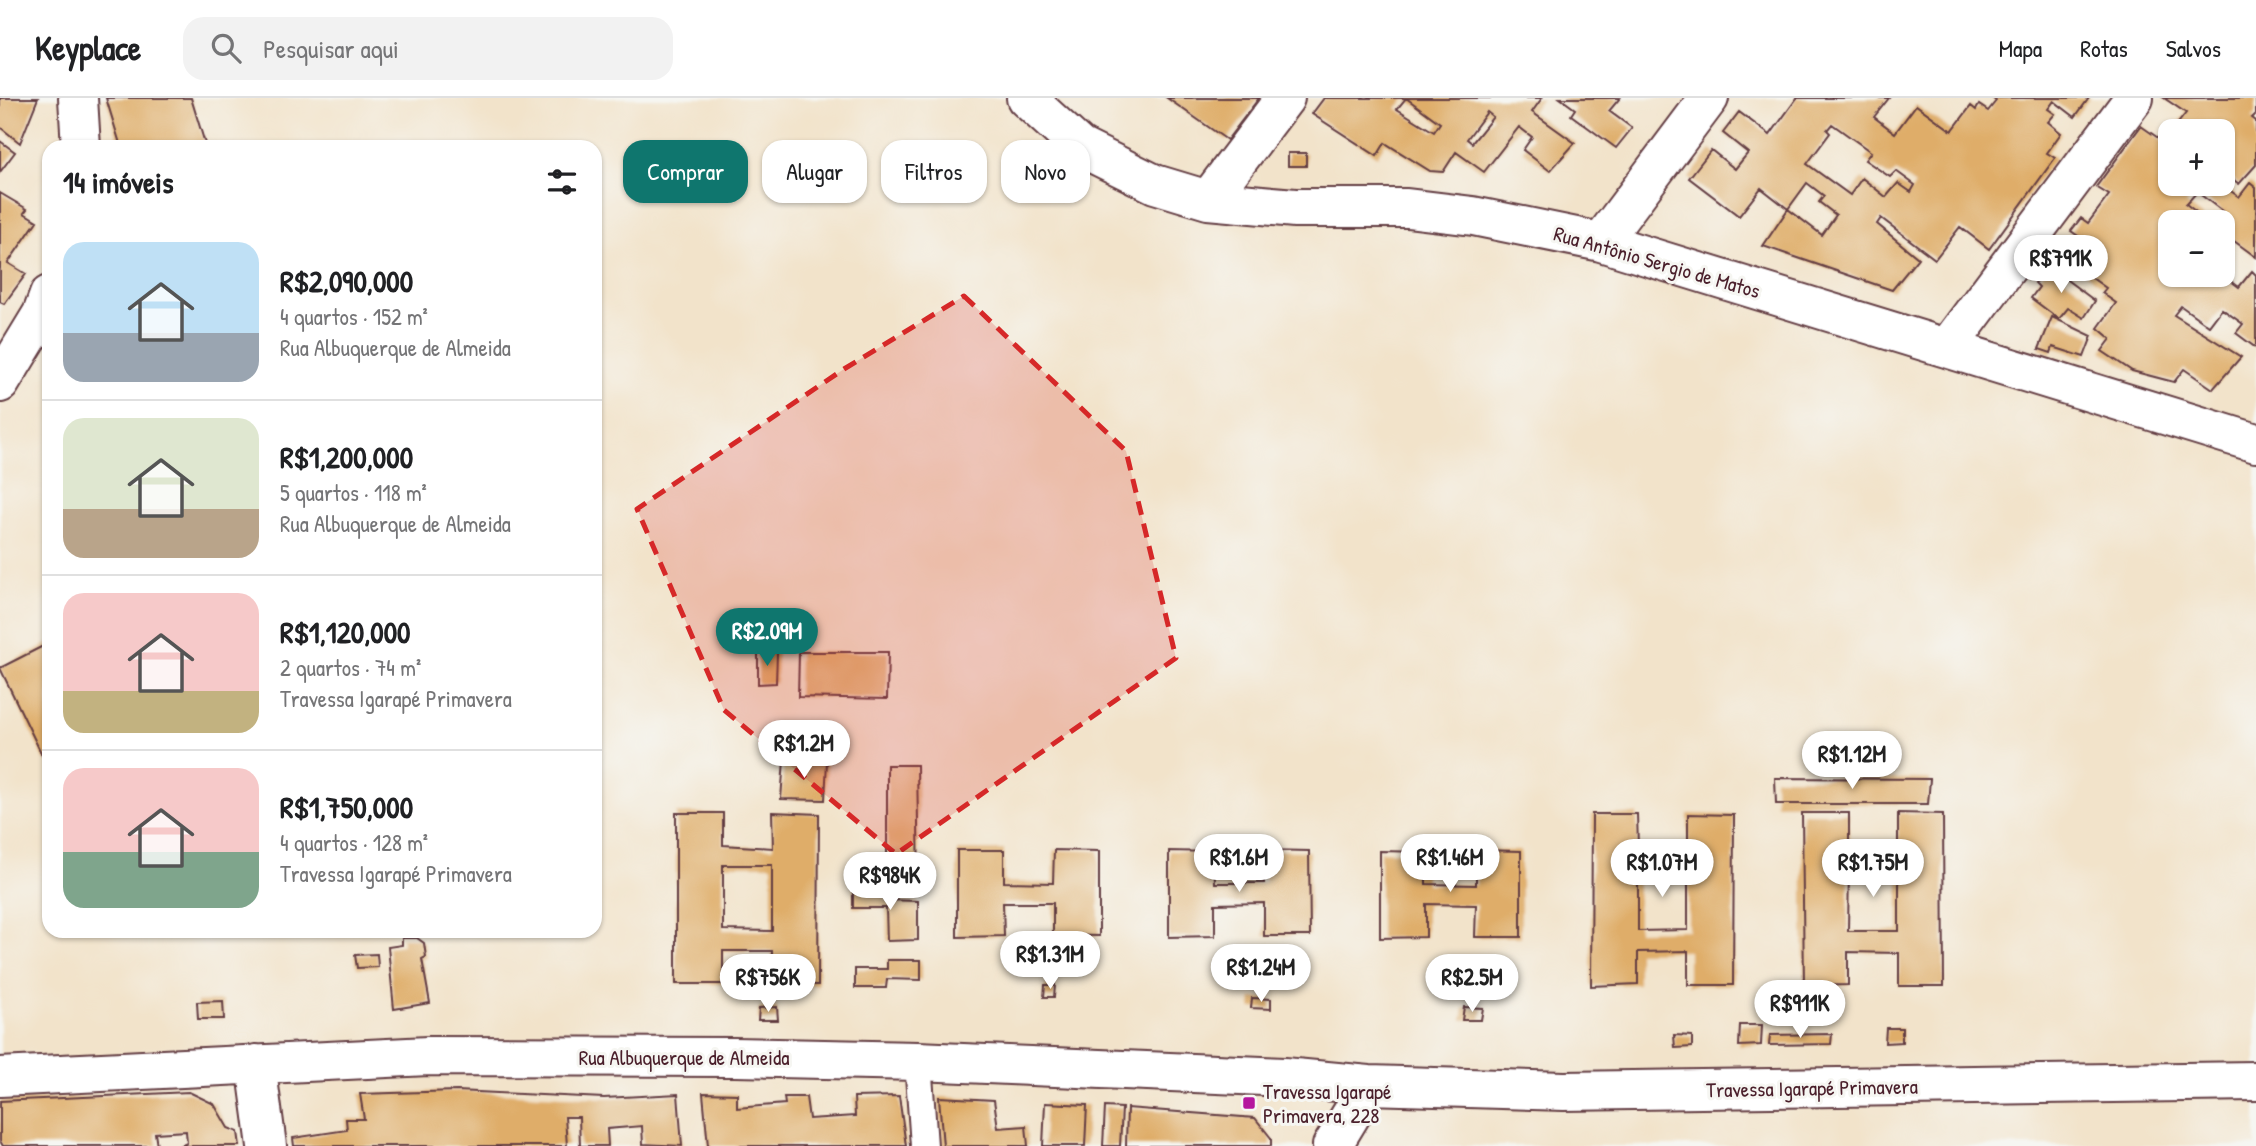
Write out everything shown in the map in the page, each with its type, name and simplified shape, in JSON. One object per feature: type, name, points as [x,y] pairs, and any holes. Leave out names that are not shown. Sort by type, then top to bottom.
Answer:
[{"type":"street","points":[[78,98],[81,140]]},
{"type":"street","name":"Rua Antônio Sergio de Matos","points":[[1026,98],[1080,147],[1155,184],[1208,200],[1295,208],[1407,208],[1473,216],[1601,242],[2256,443]]},
{"type":"street","points":[[1208,200],[1285,98]]},
{"type":"street","points":[[1601,242],[1709,98]]},
{"type":"street","points":[[1947,348],[2134,98]]},
{"type":"street","points":[[0,383],[42,314]]},
{"type":"street","name":"Rua Albuquerque de Almeida","points":[[0,1077],[428,1056],[734,1057],[918,1061],[1284,1077],[1369,1085]]},
{"type":"street","points":[[256,1064],[267,1146]]},
{"type":"street","name":"Travessa Igarapé Primavera","points":[[1369,1085],[1564,1091],[2256,1081]]},
{"type":"street","points":[[1332,1146],[1369,1085]]},
{"type":"lane","points":[[918,1061],[924,1146]]},
{"type":"highlighted area","points":[[964,296],[1126,451],[1176,658],[896,854],[724,710],[637,509],[844,369]]},
{"type":"building","points":[[0,98],[38,98],[20,143],[0,127]]},
{"type":"building","points":[[106,98],[191,98],[204,140],[119,140]]},
{"type":"building","points":[[1167,98],[1259,98],[1227,140]]},
{"type":"building","points":[[1324,98],[1406,98],[1542,98],[1532,112],[1575,143],[1550,171],[1523,150],[1532,137],[1519,127],[1484,172],[1456,152],[1443,172],[1430,171],[1385,143],[1377,156],[1312,114]],"holes":[[[1406,98],[1440,123],[1434,132],[1397,109]],[[1487,112],[1493,117],[1472,143],[1467,139]]]},
{"type":"building","points":[[1560,98],[1620,98],[1609,111],[1632,128],[1616,148],[1571,115],[1575,109]]},
{"type":"building","points":[[1797,98],[1889,98],[1874,117],[1895,133],[1916,105],[1952,131],[1971,106],[1976,110],[1979,105],[1988,111],[1996,101],[1992,98],[2089,98],[2075,117],[2054,101],[2048,109],[2055,114],[2048,122],[2061,133],[2047,153],[2055,158],[1989,249],[1960,227],[1935,259],[1881,218],[1877,224],[1918,258],[1892,290],[1763,246],[1788,209],[1761,188],[1739,216],[1689,178],[1711,150],[1735,169],[1748,153],[1723,133],[1739,112],[1770,135]],"holes":[[[1832,124],[1871,152],[1865,160],[1890,177],[1896,171],[1915,185],[1911,192],[1898,183],[1886,197],[1862,178],[1850,195],[1807,164],[1830,133],[1827,130]],[[1807,183],[1824,196],[1819,202],[1836,215],[1822,235],[1788,209]]]},
{"type":"building","points":[[2164,98],[2256,98],[2256,114],[2252,118],[2256,121],[2256,165],[2239,184],[2235,181],[2235,119],[2181,119],[2186,113]]},
{"type":"building","points":[[2141,126],[2158,138],[2158,196],[2193,196],[2186,204],[2194,210],[2158,210],[2158,287],[2235,287],[2235,284],[2239,287],[2252,271],[2256,275],[2256,348],[2236,333],[2243,324],[2222,309],[2209,326],[2181,306],[2174,315],[2241,357],[2213,389],[2184,369],[2174,382],[2132,371],[2102,351],[2111,339],[2098,328],[2116,303],[2102,293],[2106,288],[2078,268],[2083,261],[2073,254],[2084,240],[2071,231],[2081,218],[2088,223],[2109,195],[2096,187]]},
{"type":"building","points":[[0,141],[15,152],[0,172]]},
{"type":"building","points":[[1288,153],[1306,153],[1306,166],[1288,166]]},
{"type":"building","points":[[2250,183],[2256,188],[2256,257],[2235,242],[2235,210],[2221,210],[2202,196],[2235,194],[2239,197]]},
{"type":"building","points":[[0,193],[27,209],[24,213],[37,221],[8,263],[26,274],[4,304],[0,302]]},
{"type":"building","points":[[2048,266],[2095,301],[2084,318],[2068,308],[2059,319],[2031,298],[2039,287],[2035,283]]},
{"type":"building","points":[[2052,317],[2092,336],[2084,357],[2053,347],[2051,353],[2039,349]]},
{"type":"building","points":[[42,647],[42,755],[0,668]]},
{"type":"building","points":[[758,652],[777,652],[776,683],[758,684]]},
{"type":"building","points":[[799,652],[888,652],[887,699],[798,697]]},
{"type":"building","points":[[784,760],[827,761],[825,800],[781,799]]},
{"type":"building","points":[[887,765],[917,765],[919,882],[887,883]]},
{"type":"building","points":[[1775,778],[1930,779],[1928,804],[1776,804]]},
{"type":"building","points":[[772,812],[819,814],[818,985],[772,984],[772,951],[723,951],[723,984],[676,984],[676,813],[723,813],[723,845],[773,848]],"holes":[[[723,865],[772,865],[772,931],[723,930]]]},
{"type":"building","points":[[1802,813],[1849,813],[1849,847],[1898,845],[1898,813],[1943,814],[1944,986],[1899,986],[1899,953],[1848,952],[1848,985],[1804,986]],"holes":[[[1899,866],[1899,931],[1848,931],[1849,867]]]},
{"type":"building","points":[[1592,814],[1637,814],[1638,846],[1688,845],[1688,814],[1734,815],[1733,985],[1688,985],[1688,951],[1638,952],[1638,984],[1591,986]],"holes":[[[1638,866],[1688,866],[1688,930],[1638,931]]]},
{"type":"building","points":[[957,850],[1004,850],[1004,882],[1053,883],[1054,850],[1099,851],[1099,936],[1053,935],[1053,903],[1003,903],[1004,936],[957,937]]},
{"type":"building","points":[[1264,850],[1309,851],[1310,936],[1264,936],[1264,903],[1215,904],[1215,936],[1169,937],[1169,851],[1214,852],[1215,883],[1264,883]]},
{"type":"building","points":[[1476,850],[1521,851],[1521,937],[1475,937],[1476,905],[1426,904],[1426,937],[1380,938],[1380,851],[1426,852],[1426,884],[1476,885]]},
{"type":"building","points":[[853,886],[886,886],[886,900],[918,901],[918,940],[887,941],[886,908],[853,908]]},
{"type":"building","points":[[402,938],[417,938],[424,943],[426,957],[422,959],[430,1003],[394,1009],[388,947],[402,945]]},
{"type":"building","points":[[377,954],[378,967],[357,968],[355,955]]},
{"type":"building","points":[[887,960],[921,960],[921,980],[887,979],[886,988],[855,988],[855,969],[887,969]]},
{"type":"building","points":[[1045,985],[1055,985],[1054,997],[1044,997]]},
{"type":"building","points":[[1252,998],[1271,999],[1271,1009],[1251,1008]]},
{"type":"building","points":[[223,1001],[224,1019],[198,1019],[197,1002]]},
{"type":"building","points":[[777,1007],[778,1020],[758,1020],[759,1008]]},
{"type":"building","points":[[1464,1007],[1483,1008],[1481,1020],[1462,1020]]},
{"type":"building","points":[[1740,1025],[1762,1025],[1761,1045],[1739,1046]]},
{"type":"building","points":[[1886,1028],[1902,1028],[1902,1042],[1885,1043]]},
{"type":"building","points":[[1832,1034],[1831,1044],[1769,1045],[1770,1035]]},
{"type":"building","points":[[1674,1035],[1692,1036],[1692,1047],[1675,1048]]},
{"type":"building","points":[[457,1091],[604,1098],[678,1094],[682,1146],[643,1144],[642,1126],[607,1129],[608,1146],[580,1146],[579,1117],[565,1117],[567,1146],[294,1146],[293,1138],[347,1130],[346,1119],[364,1119],[360,1094]]},
{"type":"building","points":[[189,1092],[214,1104],[228,1128],[238,1132],[240,1146],[180,1146],[187,1143],[186,1131],[155,1133],[157,1146],[3,1146],[0,1141],[0,1101]]},
{"type":"building","points":[[703,1093],[737,1094],[737,1108],[785,1104],[784,1097],[806,1097],[809,1119],[855,1116],[854,1097],[899,1096],[906,1146],[708,1146]]},
{"type":"building","points":[[939,1097],[994,1100],[998,1128],[1026,1126],[1028,1146],[943,1146]]},
{"type":"building","points":[[1045,1103],[1087,1105],[1085,1146],[1043,1146]]},
{"type":"building","points":[[1105,1107],[1122,1108],[1120,1146],[1103,1146]]},
{"type":"building","points":[[1127,1108],[1255,1118],[1271,1138],[1271,1146],[1126,1146]]},
{"type":"place","name":"Travessa Igarapé Primavera, 228","points":[[1249,1103]]}]
